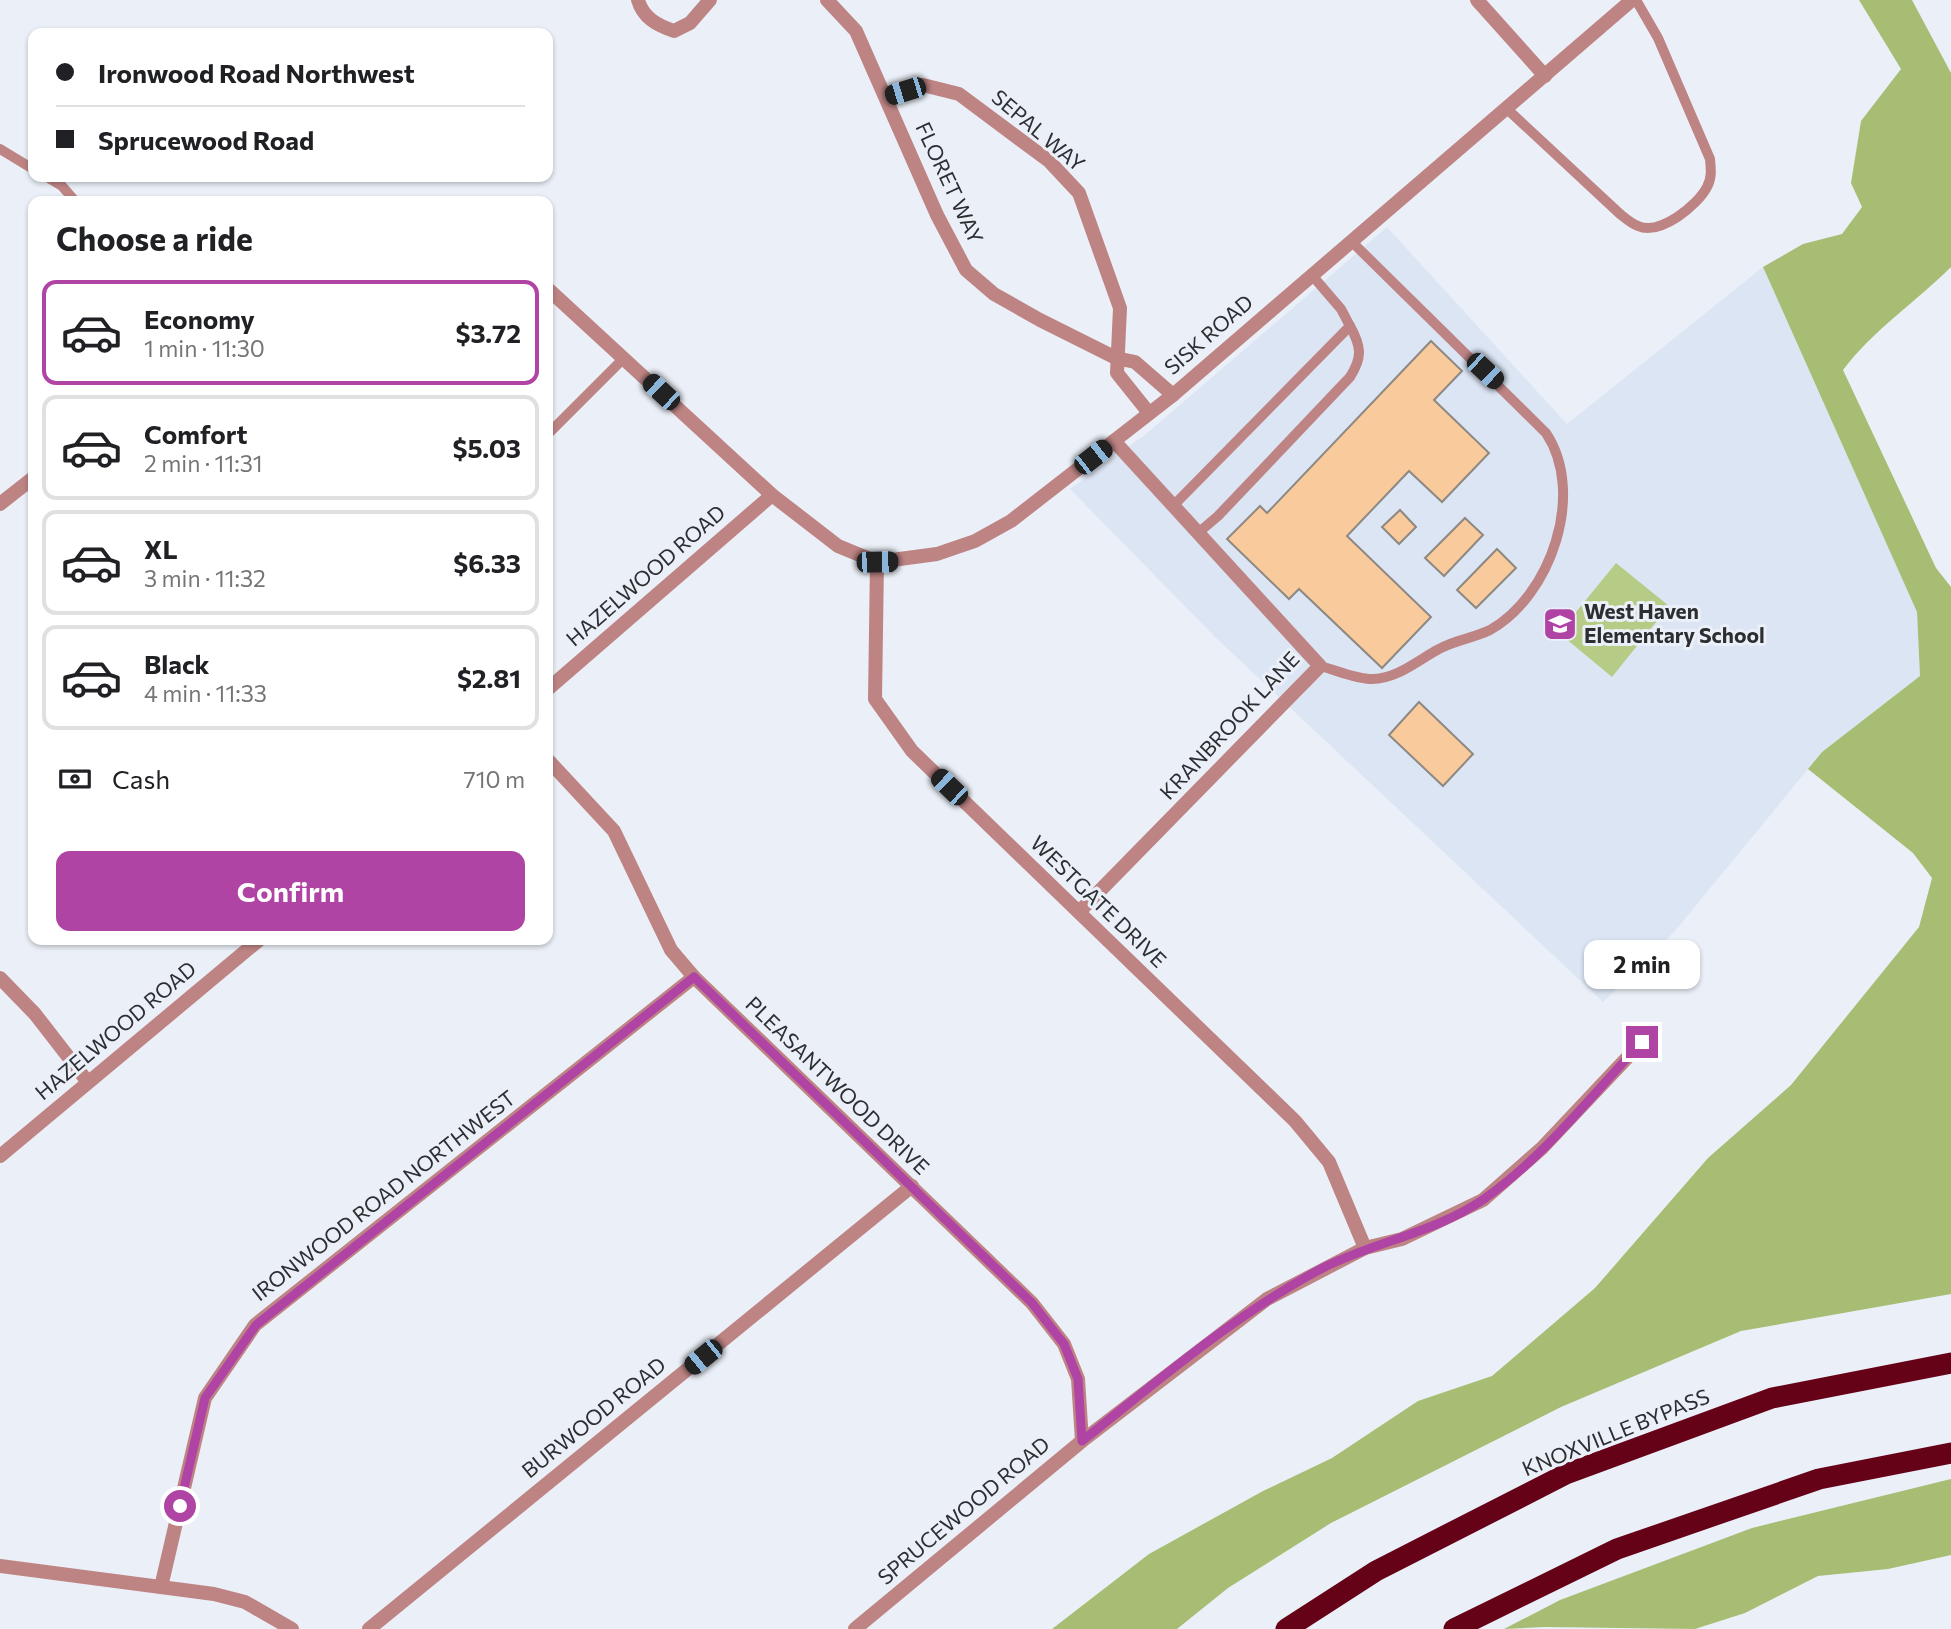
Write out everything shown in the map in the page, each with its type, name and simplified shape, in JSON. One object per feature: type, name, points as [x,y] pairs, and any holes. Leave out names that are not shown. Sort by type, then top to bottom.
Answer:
[{"type":"highway","name":"KNOXVILLE BYPASS","points":[[1286,1629],[1376,1571],[1566,1474],[1772,1398],[1951,1363]]},
{"type":"highway","points":[[1454,1629],[1617,1549],[1819,1479],[1951,1453]]},
{"type":"street","points":[[638,0],[641,10],[655,24],[674,31],[690,23],[710,0]]},
{"type":"street","name":"FLORET WAY","points":[[827,0],[856,30],[937,215],[966,270],[994,294],[1116,358],[1135,362],[1172,394]]},
{"type":"street","points":[[1477,0],[1545,76]]},
{"type":"street","name":"SISK ROAD","points":[[553,294],[772,495],[838,546],[877,562],[937,554],[975,541],[1012,522],[1114,441],[1634,0]]},
{"type":"street","name":"SEPAL WAY","points":[[886,96],[923,85],[959,94],[1049,162],[1079,194],[1120,307],[1116,358]]},
{"type":"street","points":[[1116,358],[1116,373],[1149,413]]},
{"type":"street","name":"KRANBROOK LANE","points":[[1079,912],[1320,666],[1114,441]]},
{"type":"street","points":[[0,504],[28,482]]},
{"type":"street","name":"HAZELWOOD ROAD","points":[[553,685],[772,495]]},
{"type":"street","name":"WESTGATE DRIVE","points":[[877,562],[875,699],[912,751],[1295,1121],[1329,1163],[1365,1248]]},
{"type":"street","name":"PLEASANTWOOD DRIVE","points":[[553,765],[614,831],[671,950],[694,977],[1032,1303],[1064,1344],[1078,1379],[1082,1441]]},
{"type":"street","name":"HAZELWOOD ROAD","points":[[0,1156],[253,945]]},
{"type":"street","name":"IRONWOOD ROAD NORTHWEST","points":[[161,1587],[205,1398],[256,1325],[694,977]]},
{"type":"street","points":[[0,978],[35,1014],[88,1082]]},
{"type":"street","name":"SPRUCEWOOD ROAD","points":[[855,1629],[1082,1441],[1267,1299],[1365,1248],[1402,1238],[1483,1200],[1542,1148],[1642,1042]]},
{"type":"street","name":"BURWOOD ROAD","points":[[369,1629],[912,1186]]},
{"type":"street","points":[[0,1566],[161,1587],[245,1602],[292,1629]]},
{"type":"lane","points":[[1507,108],[1620,214],[1640,228],[1653,227],[1680,214],[1707,187],[1711,176],[1710,159],[1658,38],[1634,0]]},
{"type":"lane","points":[[0,149],[28,166]]},
{"type":"lane","points":[[55,182],[71,196]]},
{"type":"lane","points":[[1320,666],[1370,679],[1391,677],[1443,647],[1490,630],[1518,608],[1535,584],[1549,556],[1565,494],[1558,458],[1546,433],[1351,241]]},
{"type":"lane","points":[[1198,533],[1218,516],[1350,377],[1359,363],[1361,345],[1341,309],[1311,274]]},
{"type":"lane","points":[[1173,506],[1350,326]]},
{"type":"lane","points":[[553,430],[624,358]]},
{"type":"shaded area","name":"West Haven Elementary School","points":[[1387,227],[1567,424],[1763,267],[1917,612],[1920,676],[1822,752],[1675,931],[1603,1002],[1214,636],[1070,489],[1146,434]]},
{"type":"green space","points":[[1859,0],[1912,0],[1951,73],[1951,267],[1881,329],[1843,370],[1936,568],[1951,587],[1951,1294],[1741,1331],[1561,1407],[1331,1523],[1228,1588],[1177,1629],[1052,1629],[1149,1554],[1263,1491],[1332,1458],[1418,1401],[1492,1376],[1595,1288],[1708,1158],[1791,1085],[1919,927],[1932,878],[1913,853],[1808,769],[1822,752],[1920,676],[1917,612],[1763,267],[1803,244],[1842,234],[1862,207],[1851,183],[1861,121],[1901,69]]},
{"type":"green space","points":[[1616,563],[1669,606],[1612,677],[1559,633]]},
{"type":"green space","points":[[1951,1479],[1951,1555],[1888,1569],[1818,1576],[1745,1613],[1695,1629],[1504,1629],[1560,1600],[1752,1528]]},
{"type":"building","points":[[1431,341],[1462,371],[1434,400],[1489,453],[1442,502],[1409,471],[1347,536],[1431,617],[1382,668],[1299,589],[1289,599],[1227,539],[1260,506],[1267,513]]},
{"type":"building","points":[[1400,510],[1416,527],[1399,544],[1382,527]]},
{"type":"building","points":[[1465,518],[1483,535],[1444,576],[1425,558]]},
{"type":"building","points":[[1497,549],[1516,568],[1476,608],[1457,590]]},
{"type":"building","points":[[1419,702],[1473,754],[1443,786],[1389,735]]},
{"type":"place","name":"West Haven Elementary School","points":[[1560,624]]},
{"type":"route","points":[[180,1506],[205,1398],[256,1325],[694,977],[1032,1303],[1064,1344],[1078,1379],[1082,1441],[1267,1299],[1365,1248],[1402,1238],[1443,1222],[1483,1200],[1542,1148],[1642,1042]]}]
